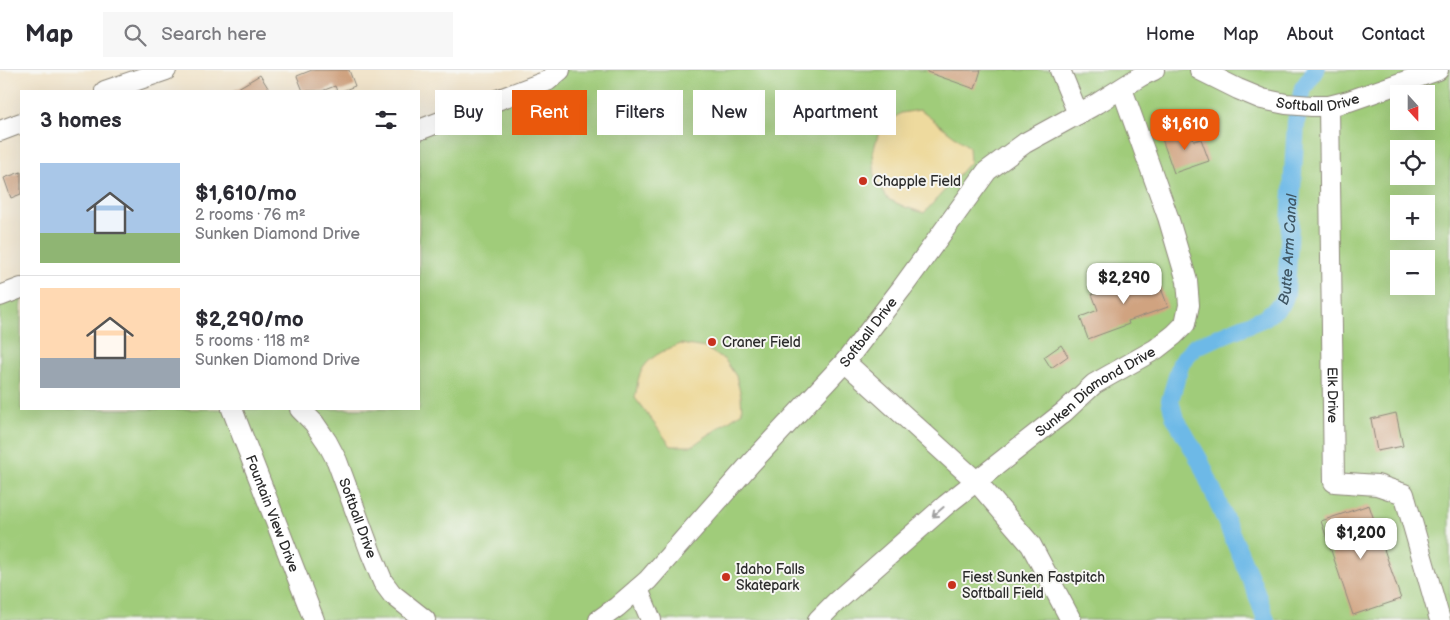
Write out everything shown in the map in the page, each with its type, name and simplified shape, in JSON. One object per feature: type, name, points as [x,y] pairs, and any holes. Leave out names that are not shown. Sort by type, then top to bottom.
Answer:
[{"type":"street","points":[[107,90],[128,76],[166,70]]},
{"type":"street","points":[[420,130],[547,81],[560,70]]},
{"type":"street","points":[[1060,70],[1078,114]]},
{"type":"street","name":"Softball Drive","points":[[599,620],[648,580],[751,463],[845,362],[902,288],[987,171],[1025,143],[1154,70]]},
{"type":"street","name":"Softball Drive","points":[[1200,70],[1262,99],[1286,104],[1320,106],[1390,87],[1438,70]]},
{"type":"street","name":"Sunken Diamond Drive","points":[[818,620],[946,505],[1064,412],[1094,384],[1156,349],[1174,335],[1184,324],[1189,305],[1187,281],[1168,217],[1122,89]]},
{"type":"street","name":"Elk Drive","points":[[1320,106],[1334,482],[1377,486],[1404,494],[1440,620]]},
{"type":"street","points":[[0,131],[20,123]]},
{"type":"street","points":[[0,296],[20,288]]},
{"type":"street","points":[[845,362],[976,481],[1031,546],[1071,620]]},
{"type":"street","name":"Fountain View Drive","points":[[232,410],[314,620]]},
{"type":"street","name":"Softball Drive","points":[[301,410],[314,423],[328,442],[383,582],[392,594],[425,620]]},
{"type":"street","points":[[638,589],[650,620]]},
{"type":"green space","points":[[560,70],[1450,70],[1450,620],[0,620],[0,296],[20,288],[20,410],[420,410],[420,130],[435,123],[435,135],[502,135],[502,95],[512,90],[512,135],[587,135],[587,90],[513,90]]},
{"type":"sand","points":[[920,110],[969,147],[970,162],[924,213],[888,199],[875,179],[873,152],[878,135],[896,135],[896,117],[901,113]]},
{"type":"sand","points":[[681,344],[705,348],[725,360],[736,376],[741,396],[742,412],[692,446],[671,446],[635,398],[639,377],[647,363],[662,352]]},
{"type":"building","points":[[312,70],[349,70],[355,86],[345,90],[337,90],[335,86],[325,90],[303,90],[297,76]]},
{"type":"building","points":[[927,70],[981,70],[975,89],[927,72]]},
{"type":"building","points":[[260,75],[269,90],[235,90]]},
{"type":"building","points":[[1190,129],[1194,141],[1201,139],[1209,161],[1174,173],[1162,139]]},
{"type":"building","points":[[20,172],[20,194],[11,198],[4,178]]},
{"type":"building","points":[[1155,272],[1168,307],[1128,321],[1129,324],[1088,339],[1080,317],[1098,310],[1092,294]]},
{"type":"building","points":[[1061,345],[1068,356],[1051,368],[1044,357]]},
{"type":"building","points":[[1396,413],[1403,446],[1377,451],[1371,419]]},
{"type":"building","points":[[1369,505],[1401,599],[1353,615],[1321,521]]},
{"type":"waterway","name":"Butte Arm Canal","points":[[1266,620],[1255,589],[1200,461],[1174,416],[1170,400],[1181,363],[1194,347],[1264,318],[1282,304],[1286,294],[1296,122],[1303,88],[1316,70]]},
{"type":"place","name":"Chapple Field","points":[[863,181]]},
{"type":"place","name":"Craner Field","points":[[712,342]]},
{"type":"place","name":"Idaho Falls Skatepark","points":[[726,577]]},
{"type":"place","name":"Fiest Sunken Fastpitch Softball Field","points":[[952,585]]}]
